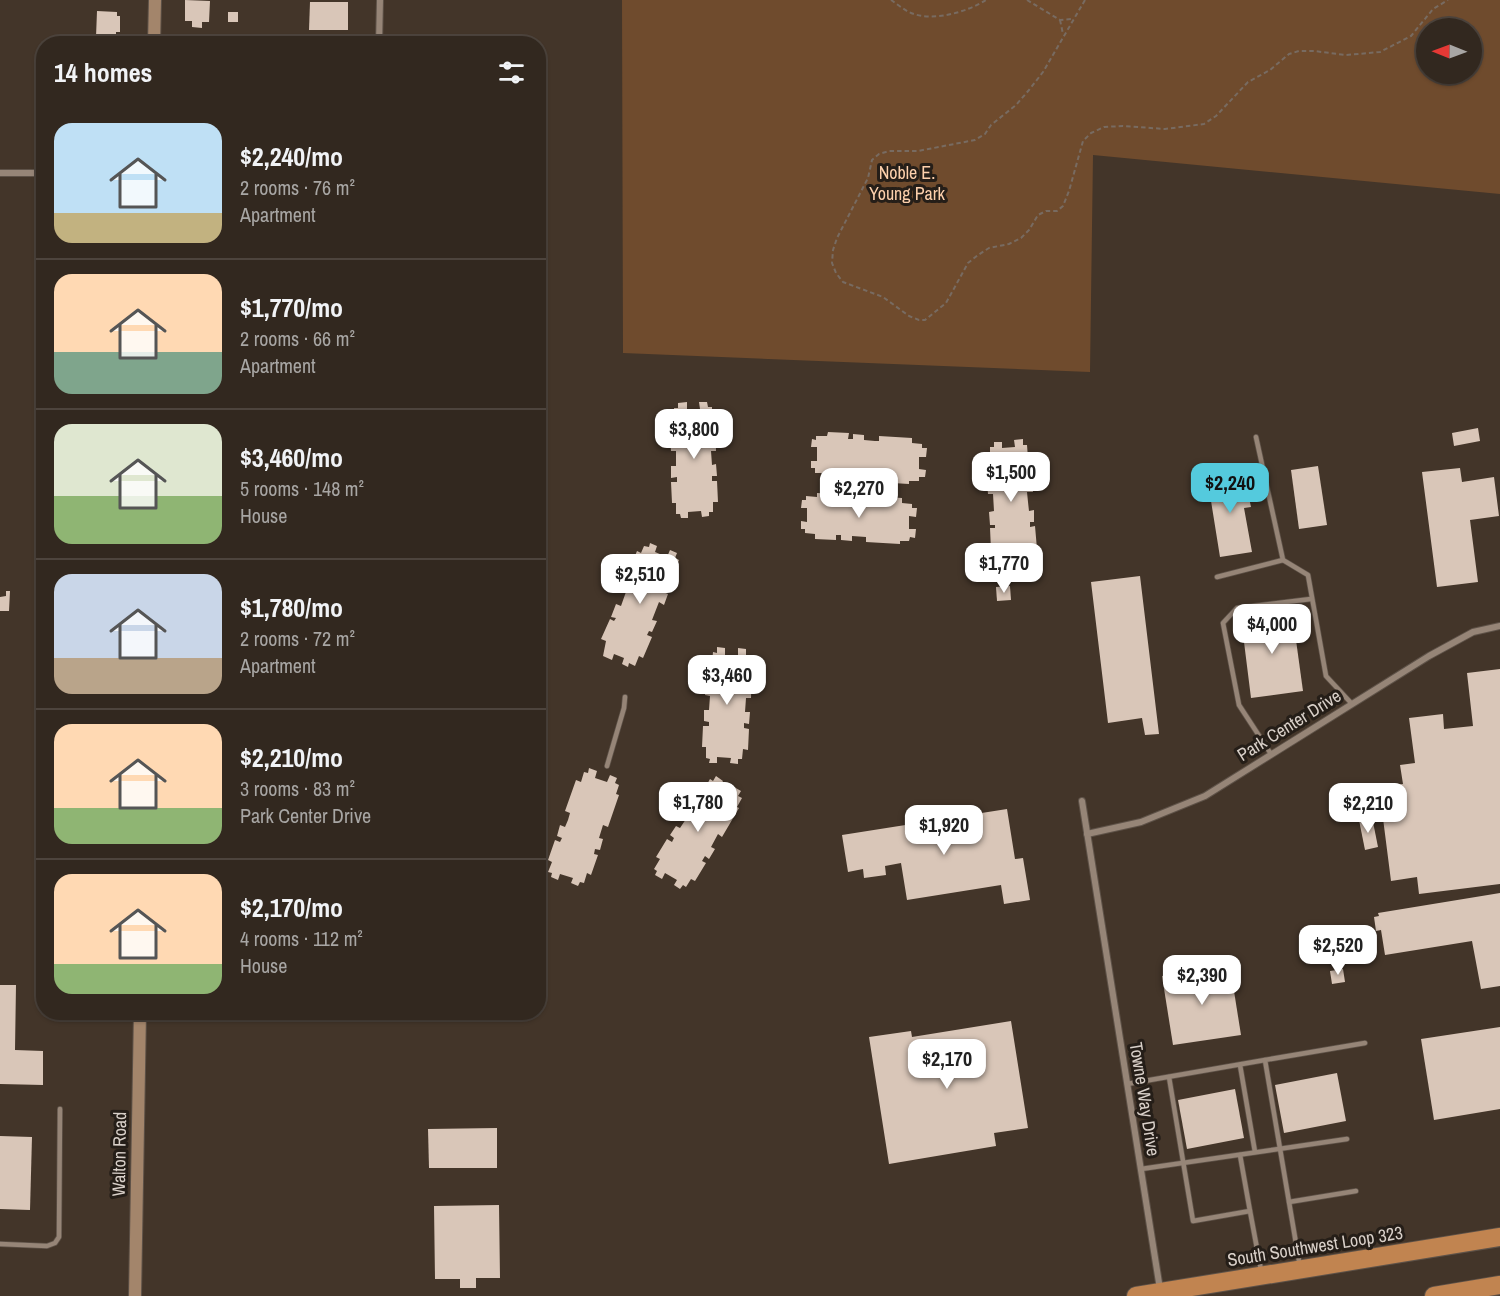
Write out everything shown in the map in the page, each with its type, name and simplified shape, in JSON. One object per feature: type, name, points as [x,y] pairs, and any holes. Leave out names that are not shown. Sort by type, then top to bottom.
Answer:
[{"type":"highway","name":"South Southwest Loop 323","points":[[1136,1296],[1161,1294],[1500,1237]]},
{"type":"highway","points":[[1434,1296],[1500,1285]]},
{"type":"street","points":[[154,36],[155,0]]},
{"type":"street","points":[[379,36],[380,0]]},
{"type":"street","points":[[0,173],[36,173]]},
{"type":"street","name":"Park Center Drive","points":[[1087,834],[1141,822],[1205,796],[1465,636],[1500,626]]},
{"type":"street","name":"Towne Way Drive","points":[[1082,801],[1161,1294]]},
{"type":"street","name":"Walton Road","points":[[135,1296],[140,1020]]},
{"type":"lane","points":[[1256,437],[1282,560]]},
{"type":"lane","points":[[1217,577],[1282,560],[1308,575],[1326,676],[1352,704]]},
{"type":"lane","points":[[1271,754],[1239,705],[1222,623],[1237,608],[1311,599]]},
{"type":"lane","points":[[607,766],[624,708],[625,697]]},
{"type":"lane","points":[[1127,1084],[1365,1043]]},
{"type":"lane","points":[[1265,1060],[1301,1269]]},
{"type":"lane","points":[[1240,1065],[1255,1152]]},
{"type":"lane","points":[[1169,1077],[1192,1221],[1250,1211]]},
{"type":"lane","points":[[0,1244],[47,1246],[56,1243],[59,1237],[60,1109]]},
{"type":"lane","points":[[1141,1169],[1347,1139]]},
{"type":"lane","points":[[1240,1155],[1262,1276]]},
{"type":"lane","points":[[1289,1202],[1356,1191]]},
{"type":"path","points":[[891,0],[912,13],[927,16],[958,12],[986,0]]},
{"type":"path","points":[[1027,0],[1060,20],[1073,19]]},
{"type":"path","points":[[1085,0],[1063,34],[1043,72],[1016,105],[991,125],[985,134],[975,140],[918,151],[889,151],[879,154],[872,160],[868,178],[833,250],[832,263],[843,282],[883,297],[919,321],[925,320],[946,303],[969,263],[978,255],[989,248],[1009,244],[1021,238],[1038,215],[1046,211],[1057,211],[1063,206],[1070,191],[1083,141],[1091,133],[1104,127],[1165,129],[1204,124],[1216,116],[1248,82],[1270,70],[1289,54],[1299,51],[1346,55],[1380,52],[1412,36],[1433,9],[1448,0]]},
{"type":"path","points":[[1060,20],[1063,34]]},
{"type":"green space","name":"Noble E. Young Park","points":[[622,0],[1500,0],[1500,194],[1093,155],[1090,372],[623,353]]},
{"type":"building","points":[[185,0],[210,1],[209,22],[202,22],[202,28],[192,27],[192,21],[185,21]]},
{"type":"building","points":[[310,2],[348,2],[348,30],[309,30]]},
{"type":"building","points":[[97,11],[117,12],[117,16],[120,16],[120,32],[116,32],[116,36],[96,36]]},
{"type":"building","points":[[228,12],[238,12],[238,22],[228,22]]},
{"type":"building","points":[[687,402],[687,409],[700,409],[699,402],[707,402],[708,407],[712,407],[712,417],[715,417],[716,451],[711,451],[712,465],[716,464],[717,476],[712,476],[712,481],[717,481],[718,502],[713,502],[713,512],[709,512],[709,516],[702,517],[701,511],[688,512],[688,518],[681,518],[680,514],[676,514],[676,503],[672,503],[671,482],[677,482],[677,477],[671,478],[671,466],[676,466],[676,451],[671,451],[669,419],[675,419],[674,408],[678,408],[678,403]]},
{"type":"building","points":[[1478,428],[1480,441],[1454,446],[1452,433]]},
{"type":"building","points":[[828,432],[849,433],[848,439],[853,439],[853,434],[864,435],[864,440],[875,441],[879,441],[879,436],[912,438],[912,443],[922,444],[922,448],[927,448],[926,457],[919,457],[919,469],[926,470],[925,477],[919,477],[919,481],[909,481],[909,484],[876,482],[876,477],[862,476],[862,480],[850,480],[851,475],[846,475],[845,479],[824,478],[825,473],[815,473],[815,468],[811,468],[811,461],[817,461],[817,447],[811,447],[812,439],[816,440],[816,436],[827,436]]},
{"type":"building","points":[[1023,439],[1023,445],[1027,445],[1028,458],[1031,458],[1032,475],[1026,475],[1027,481],[1032,480],[1033,492],[1027,492],[1029,511],[1034,510],[1034,522],[1030,522],[1030,527],[1035,526],[1037,549],[1032,549],[1033,559],[1026,560],[1027,563],[1020,564],[1019,558],[1008,558],[1009,564],[1000,565],[996,550],[991,550],[990,528],[995,528],[995,525],[990,525],[989,512],[994,511],[993,494],[988,494],[987,483],[993,483],[993,478],[987,479],[985,455],[990,454],[990,447],[994,447],[994,442],[1002,442],[1002,448],[1015,447],[1014,440]]},
{"type":"building","points":[[1318,466],[1327,525],[1299,529],[1291,470]]},
{"type":"building","points":[[1460,468],[1462,482],[1494,477],[1499,516],[1470,520],[1478,582],[1437,587],[1422,472]]},
{"type":"building","points":[[1239,471],[1242,494],[1248,493],[1251,507],[1244,508],[1252,552],[1220,557],[1207,476]]},
{"type":"building","points":[[817,493],[838,494],[838,500],[843,500],[843,495],[854,495],[854,501],[869,501],[869,496],[902,498],[902,503],[912,504],[912,508],[917,508],[916,517],[909,516],[909,529],[916,529],[915,538],[910,537],[909,541],[900,541],[900,544],[866,542],[866,537],[852,536],[852,541],[841,540],[841,535],[836,535],[836,540],[815,539],[815,534],[805,533],[805,529],[801,529],[801,521],[807,522],[807,508],[801,508],[802,500],[806,500],[806,496],[817,497]]},
{"type":"building","points":[[650,543],[657,546],[655,552],[667,557],[670,550],[677,553],[675,558],[679,560],[674,572],[677,573],[670,589],[665,587],[663,592],[668,594],[664,605],[659,602],[652,620],[657,621],[652,632],[649,631],[647,635],[652,637],[643,658],[639,656],[635,666],[629,663],[628,667],[622,664],[624,658],[614,654],[612,660],[603,656],[606,641],[601,639],[610,619],[614,621],[616,618],[611,617],[616,604],[621,606],[627,589],[622,587],[627,577],[632,579],[634,575],[628,573],[637,551],[641,553],[644,546],[649,547]]},
{"type":"building","points":[[1140,576],[1159,734],[1145,735],[1142,718],[1108,723],[1091,582]]},
{"type":"building","points":[[1010,586],[1011,600],[997,601],[996,587]]},
{"type":"building","points":[[6,591],[10,591],[9,611],[0,611],[0,597],[6,596]]},
{"type":"building","points":[[1292,611],[1303,691],[1251,698],[1241,618]]},
{"type":"building","points":[[717,647],[725,648],[725,655],[738,655],[738,648],[746,649],[746,655],[750,655],[749,665],[752,665],[751,698],[746,698],[745,712],[750,712],[749,724],[744,723],[744,728],[749,729],[748,750],[743,749],[742,759],[738,759],[738,764],[730,763],[731,758],[717,757],[717,763],[709,763],[710,759],[706,758],[706,747],[702,747],[703,726],[709,726],[709,722],[704,721],[704,710],[709,710],[710,696],[705,695],[707,663],[712,663],[713,652],[717,653]]},
{"type":"building","points":[[1500,669],[1500,884],[1419,894],[1417,877],[1391,881],[1379,787],[1403,784],[1400,765],[1415,763],[1409,718],[1443,714],[1444,729],[1473,726],[1467,673]]},
{"type":"building","points":[[589,768],[597,771],[595,778],[607,782],[610,775],[617,778],[615,783],[619,785],[616,794],[619,795],[608,827],[603,825],[599,838],[603,839],[600,850],[595,849],[594,854],[598,855],[591,875],[587,873],[584,883],[580,882],[578,886],[571,883],[573,878],[560,874],[558,880],[551,877],[552,873],[548,872],[552,862],[548,860],[555,840],[560,842],[562,838],[557,836],[560,825],[565,827],[568,820],[570,813],[565,811],[576,780],[581,782],[584,772],[588,773]]},
{"type":"building","points":[[716,776],[723,781],[720,787],[731,793],[734,787],[741,791],[738,796],[742,798],[737,807],[739,808],[722,837],[718,834],[711,847],[715,849],[709,859],[705,856],[702,861],[706,863],[695,881],[691,879],[686,887],[683,885],[680,889],[674,885],[677,880],[665,873],[662,879],[655,875],[657,871],[654,869],[660,859],[656,857],[667,839],[672,842],[674,838],[670,835],[676,826],[680,828],[688,816],[683,813],[700,785],[705,788],[710,779],[713,781]]},
{"type":"building","points":[[1007,809],[1015,859],[1023,858],[1030,900],[1004,904],[1001,885],[907,900],[901,863],[885,866],[886,875],[864,878],[863,869],[848,872],[842,835]]},
{"type":"building","points":[[1372,817],[1378,847],[1365,850],[1359,820]]},
{"type":"building","points":[[1500,893],[1500,986],[1481,989],[1472,941],[1385,955],[1381,930],[1376,931],[1374,917],[1379,916],[1378,913]]},
{"type":"building","points":[[1230,966],[1241,1035],[1173,1045],[1162,976]]},
{"type":"building","points":[[1343,969],[1345,982],[1332,984],[1330,971]]},
{"type":"building","points":[[0,985],[16,985],[15,1050],[43,1051],[43,1085],[0,1084]]},
{"type":"building","points":[[1011,1021],[1028,1128],[994,1133],[996,1146],[889,1164],[869,1037],[911,1031],[912,1037]]},
{"type":"building","points":[[1500,1027],[1500,1109],[1434,1120],[1421,1039]]},
{"type":"building","points":[[1337,1073],[1346,1121],[1284,1133],[1275,1085]]},
{"type":"building","points":[[1235,1089],[1244,1138],[1187,1149],[1178,1100]]},
{"type":"building","points":[[497,1128],[497,1168],[429,1168],[428,1129]]},
{"type":"building","points":[[0,1136],[32,1137],[30,1210],[0,1209]]},
{"type":"building","points":[[499,1205],[500,1278],[476,1278],[476,1288],[460,1288],[460,1279],[435,1279],[434,1206]]}]
